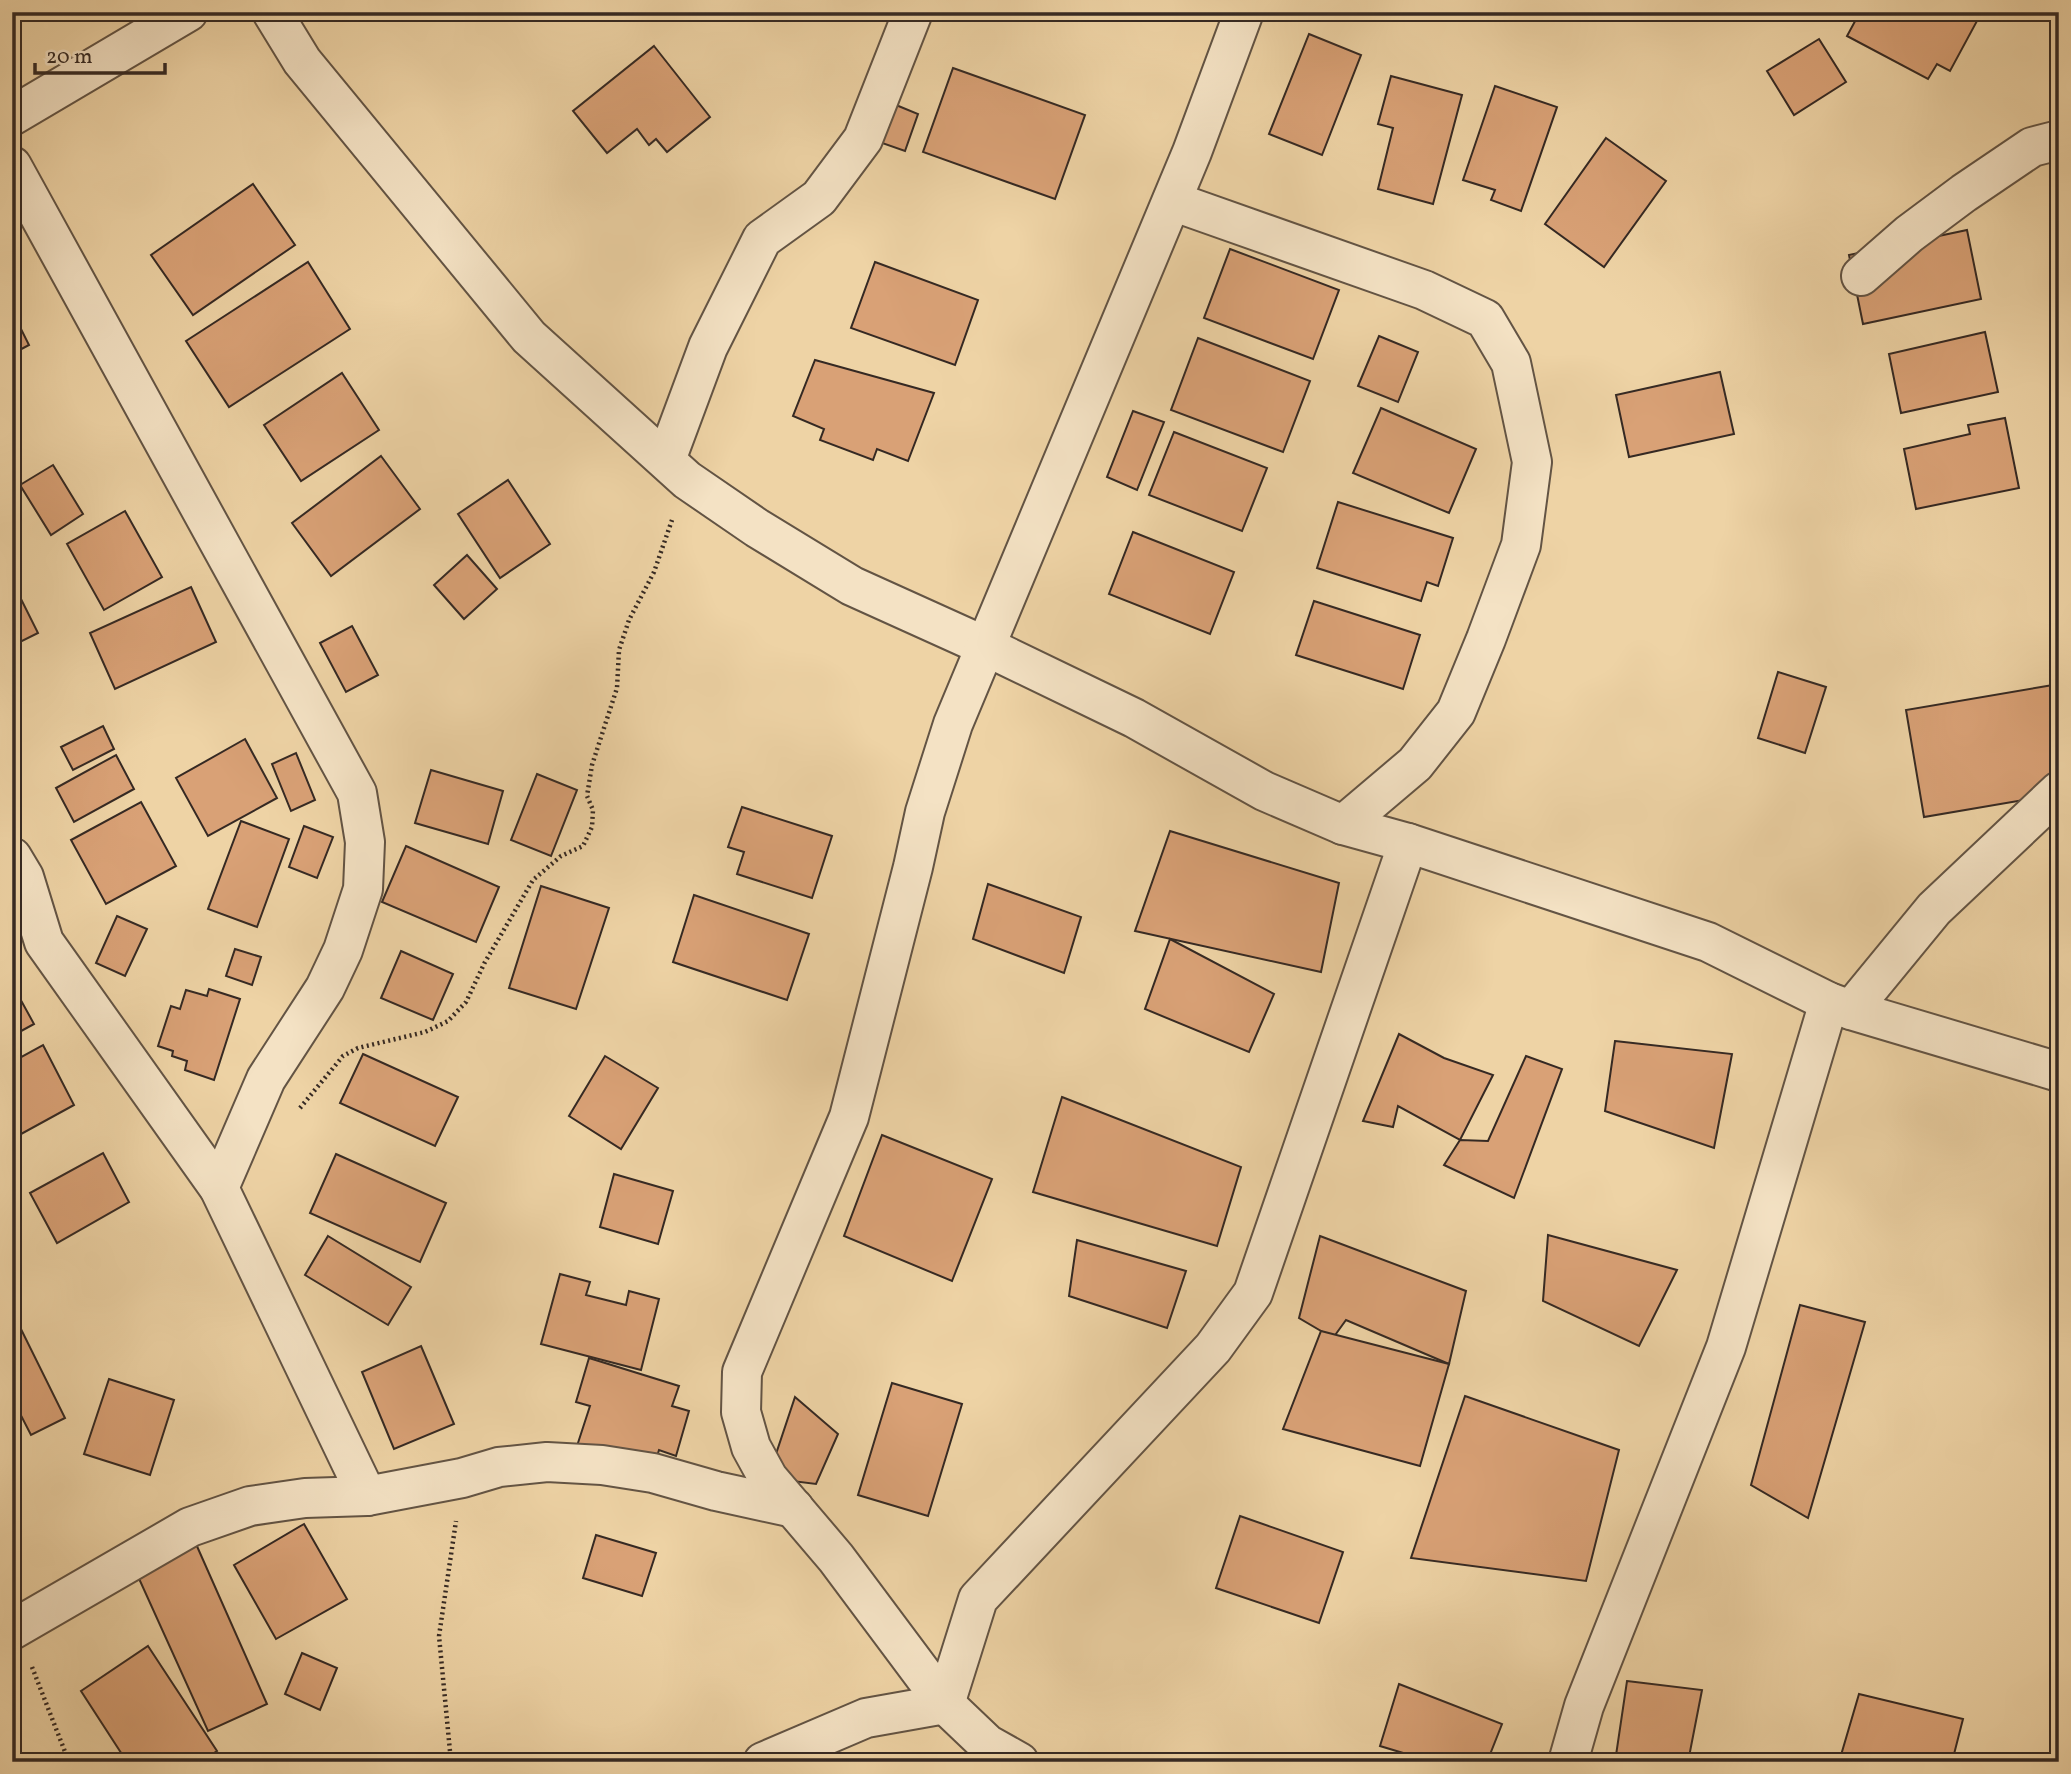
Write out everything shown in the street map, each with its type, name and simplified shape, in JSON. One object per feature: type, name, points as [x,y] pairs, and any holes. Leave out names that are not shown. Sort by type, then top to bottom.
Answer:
[{"type":"street","points":[[12,116],[188,12]]},
{"type":"street","points":[[272,12],[302,61],[529,337],[677,470],[757,528],[852,586],[1134,718],[1264,791],[1343,825],[1408,843],[1708,942],[1840,1006],[2059,1072]]},
{"type":"street","points":[[677,470],[708,347],[762,239],[819,198],[863,139],[913,12]]},
{"type":"street","points":[[1019,1762],[987,1744],[945,1704],[836,1558],[768,1478],[751,1447],[741,1412],[742,1372],[849,1117],[925,812],[953,724],[1172,201],[1244,12]]},
{"type":"street","points":[[1861,276],[1909,234],[1975,185],[2032,147],[2059,140]]},
{"type":"street","points":[[12,166],[357,793],[365,842],[363,889],[344,950],[325,988],[266,1079],[219,1188]]},
{"type":"street","points":[[1172,201],[1424,290],[1485,319],[1511,363],[1532,462],[1521,545],[1456,712],[1415,764],[1343,825]]},
{"type":"street","points":[[1568,1762],[1584,1706],[1726,1347],[1840,1006],[1934,909],[2059,790]]},
{"type":"street","points":[[945,1704],[978,1599],[1213,1348],[1253,1293],[1408,843]]},
{"type":"street","points":[[12,857],[24,877],[44,943],[219,1188],[367,1496]]},
{"type":"street","points":[[14,1629],[190,1527],[250,1506],[305,1498],[367,1496],[462,1478],[499,1467],[535,1463],[602,1465],[653,1473],[716,1491],[794,1507]]},
{"type":"street","points":[[763,1762],[828,1750],[866,1718],[945,1704]]},
{"type":"path","points":[[241,1137],[284,1122],[306,1102],[343,1056],[358,1048],[425,1032],[448,1021],[466,1002],[485,962],[533,880],[561,856],[583,846],[592,827],[593,810],[587,796],[592,765],[617,688],[619,650],[629,620],[654,572],[677,470]]},
{"type":"path","points":[[451,1762],[439,1636],[462,1478]]},
{"type":"path","points":[[14,1629],[69,1762]]},
{"type":"building","points":[[1860,12],[1961,12],[1977,21],[1950,71],[1937,64],[1928,79],[1847,36]]},
{"type":"building","points":[[1309,34],[1361,55],[1322,155],[1269,134]]},
{"type":"building","points":[[1819,39],[1846,82],[1794,115],[1767,71]]},
{"type":"building","points":[[654,46],[710,117],[667,152],[656,139],[649,145],[637,129],[607,153],[573,111]]},
{"type":"building","points":[[953,68],[1085,115],[1055,199],[923,152]]},
{"type":"building","points":[[1391,76],[1462,95],[1433,204],[1378,189],[1393,128],[1378,124]]},
{"type":"building","points":[[1495,86],[1557,107],[1521,211],[1491,200],[1495,190],[1463,180]]},
{"type":"building","points":[[896,105],[918,114],[905,151],[882,143]]},
{"type":"building","points":[[1606,138],[1666,181],[1604,267],[1545,224]]},
{"type":"building","points":[[253,184],[295,245],[193,315],[151,255]]},
{"type":"building","points":[[1967,230],[1981,299],[1863,324],[1849,255]]},
{"type":"building","points":[[1230,249],[1339,290],[1313,359],[1204,318]]},
{"type":"building","points":[[308,262],[350,329],[229,407],[186,341]]},
{"type":"building","points":[[875,262],[978,300],[955,365],[851,328]]},
{"type":"building","points":[[12,311],[29,345],[12,354]]},
{"type":"building","points":[[1985,332],[1998,392],[1901,413],[1889,354]]},
{"type":"building","points":[[1379,336],[1418,352],[1398,402],[1358,386]]},
{"type":"building","points":[[1198,338],[1310,381],[1283,452],[1171,410]]},
{"type":"building","points":[[815,360],[934,393],[908,461],[877,449],[873,460],[820,440],[824,429],[793,416]]},
{"type":"building","points":[[1720,372],[1734,434],[1629,457],[1616,395]]},
{"type":"building","points":[[342,373],[379,430],[301,481],[264,425]]},
{"type":"building","points":[[1381,408],[1476,449],[1449,513],[1353,473]]},
{"type":"building","points":[[1133,411],[1164,422],[1137,490],[1107,477]]},
{"type":"building","points":[[2005,418],[2019,488],[1916,509],[1904,449],[1970,434],[1968,425]]},
{"type":"building","points":[[1174,432],[1267,468],[1242,531],[1149,495]]},
{"type":"building","points":[[381,456],[420,509],[331,576],[292,523]]},
{"type":"building","points":[[53,465],[83,514],[51,535],[20,485]]},
{"type":"building","points":[[508,480],[550,544],[500,578],[458,514]]},
{"type":"building","points":[[1338,502],[1453,538],[1438,586],[1427,582],[1421,601],[1317,568]]},
{"type":"building","points":[[125,511],[162,577],[104,610],[67,544]]},
{"type":"building","points":[[1133,532],[1234,572],[1210,634],[1109,594]]},
{"type":"building","points":[[467,555],[497,589],[464,619],[434,585]]},
{"type":"building","points":[[12,581],[38,633],[12,646]]},
{"type":"building","points":[[191,587],[216,642],[115,689],[90,633]]},
{"type":"building","points":[[1314,601],[1420,635],[1403,689],[1296,655]]},
{"type":"building","points":[[352,626],[378,675],[346,692],[320,643]]},
{"type":"building","points":[[1778,672],[1826,687],[1805,753],[1758,738]]},
{"type":"building","points":[[2059,684],[2059,794],[1924,817],[1906,710]]},
{"type":"building","points":[[103,726],[114,749],[73,770],[61,747]]},
{"type":"building","points":[[245,739],[277,798],[208,836],[176,778]]},
{"type":"building","points":[[296,753],[315,800],[291,811],[272,764]]},
{"type":"building","points":[[116,755],[134,789],[74,822],[56,788]]},
{"type":"building","points":[[431,770],[503,791],[488,844],[415,823]]},
{"type":"building","points":[[537,774],[577,790],[551,856],[511,840]]},
{"type":"building","points":[[141,802],[176,866],[106,904],[71,840]]},
{"type":"building","points":[[742,807],[832,836],[812,898],[737,874],[744,852],[728,847]]},
{"type":"building","points":[[241,821],[289,839],[257,927],[208,909]]},
{"type":"building","points":[[304,826],[333,837],[317,878],[289,867]]},
{"type":"building","points":[[1170,831],[1339,883],[1321,972],[1135,931]]},
{"type":"building","points":[[406,846],[499,887],[476,942],[382,902]]},
{"type":"building","points":[[988,884],[1081,917],[1064,973],[973,939]]},
{"type":"building","points":[[541,886],[609,908],[576,1009],[509,988]]},
{"type":"building","points":[[694,895],[809,934],[787,1000],[673,962]]},
{"type":"building","points":[[117,916],[147,929],[125,976],[96,963]]},
{"type":"building","points":[[1170,939],[1274,994],[1249,1052],[1145,1009]]},
{"type":"building","points":[[235,949],[261,957],[252,985],[226,976]]},
{"type":"building","points":[[401,951],[453,974],[433,1020],[381,998]]},
{"type":"building","points":[[12,984],[34,1024],[12,1036]]},
{"type":"building","points":[[209,989],[240,999],[214,1080],[185,1070],[187,1061],[172,1056],[173,1051],[158,1046],[171,1006],[180,1009],[186,990],[207,996]]},
{"type":"building","points":[[1399,1034],[1444,1058],[1493,1075],[1460,1140],[1398,1106],[1393,1127],[1363,1121]]},
{"type":"building","points":[[1615,1041],[1732,1054],[1714,1148],[1605,1111]]},
{"type":"building","points":[[43,1045],[74,1105],[12,1139],[12,1062]]},
{"type":"building","points":[[363,1054],[458,1097],[435,1146],[340,1103]]},
{"type":"building","points":[[605,1056],[658,1088],[621,1149],[569,1116]]},
{"type":"building","points":[[1526,1056],[1562,1069],[1514,1198],[1444,1165],[1460,1140],[1488,1141]]},
{"type":"building","points":[[1062,1097],[1241,1167],[1217,1246],[1033,1192]]},
{"type":"building","points":[[882,1135],[992,1179],[952,1281],[844,1236]]},
{"type":"building","points":[[103,1153],[129,1202],[57,1243],[30,1193]]},
{"type":"building","points":[[336,1154],[446,1203],[420,1262],[310,1213]]},
{"type":"building","points":[[614,1174],[673,1191],[658,1244],[600,1227]]},
{"type":"building","points":[[1548,1235],[1677,1270],[1639,1346],[1543,1301]]},
{"type":"building","points":[[328,1236],[411,1287],[388,1325],[305,1275]]},
{"type":"building","points":[[1320,1236],[1466,1291],[1449,1364],[1346,1320],[1333,1338],[1299,1318]]},
{"type":"building","points":[[1077,1240],[1186,1271],[1167,1328],[1069,1296]]},
{"type":"building","points":[[560,1274],[590,1282],[586,1295],[626,1305],[629,1291],[659,1299],[641,1370],[541,1344]]},
{"type":"building","points":[[1800,1305],[1865,1322],[1808,1518],[1751,1485]]},
{"type":"building","points":[[14,1315],[65,1418],[31,1435],[12,1398]]},
{"type":"building","points":[[1321,1331],[1449,1364],[1420,1466],[1283,1429]]},
{"type":"building","points":[[421,1346],[454,1424],[394,1449],[362,1372]]},
{"type":"building","points":[[589,1358],[679,1386],[672,1406],[689,1411],[676,1456],[659,1450],[653,1469],[577,1446],[590,1406],[576,1402]]},
{"type":"building","points":[[109,1379],[174,1400],[150,1475],[84,1454]]},
{"type":"building","points":[[892,1383],[962,1404],[928,1516],[858,1495]]},
{"type":"building","points":[[1465,1396],[1619,1450],[1586,1581],[1411,1558]]},
{"type":"building","points":[[795,1397],[838,1434],[816,1484],[768,1478]]},
{"type":"building","points":[[1240,1516],[1343,1552],[1319,1623],[1216,1588]]},
{"type":"building","points":[[304,1524],[347,1599],[276,1639],[234,1565]]},
{"type":"building","points":[[596,1535],[656,1553],[642,1596],[583,1578]]},
{"type":"building","points":[[196,1544],[267,1704],[208,1731],[136,1572]]},
{"type":"building","points":[[148,1646],[217,1751],[200,1762],[127,1762],[81,1691]]},
{"type":"building","points":[[302,1653],[337,1668],[320,1710],[285,1694]]},
{"type":"building","points":[[1627,1681],[1702,1690],[1688,1762],[1615,1762]]},
{"type":"building","points":[[1399,1684],[1502,1724],[1487,1762],[1433,1762],[1380,1746]]},
{"type":"building","points":[[1859,1694],[1963,1719],[1952,1762],[1839,1762]]}]
